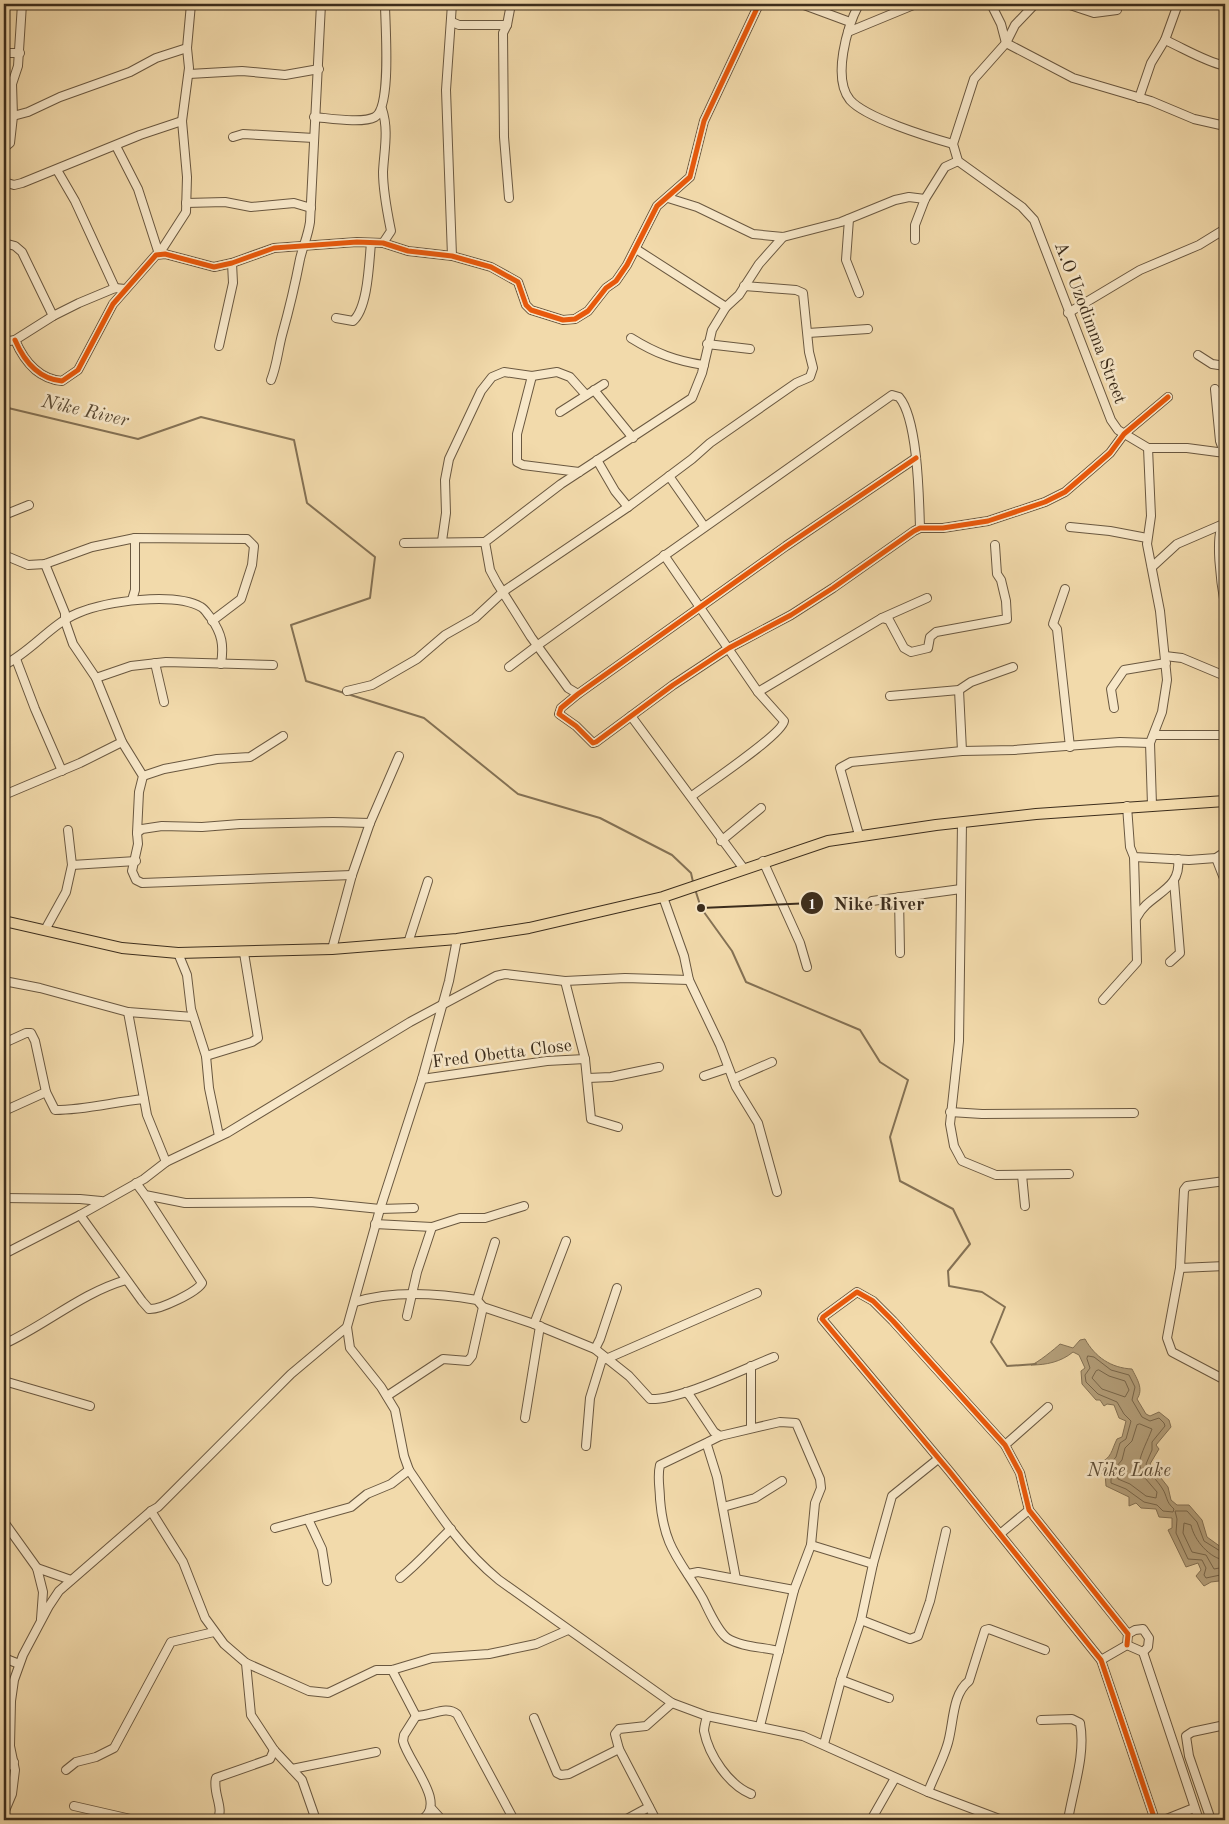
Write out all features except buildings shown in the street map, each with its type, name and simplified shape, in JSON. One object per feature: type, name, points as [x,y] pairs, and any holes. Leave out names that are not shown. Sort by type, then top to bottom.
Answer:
[{"type":"main road","points":[[4,921],[122,948],[178,954],[244,953],[408,944],[529,928],[668,896],[763,861],[828,841],[859,835],[962,822],[1127,806],[1225,801]]},
{"type":"street","points":[[4,148],[10,143],[13,116],[12,84],[20,53],[22,4]]},
{"type":"street","points":[[14,340],[26,362],[45,377],[62,381],[78,370],[93,341],[99,334],[110,307],[152,258],[159,254],[186,212],[186,170],[182,121],[189,74],[186,48],[191,4]]},
{"type":"street","points":[[271,380],[277,366],[282,337],[296,288],[303,245],[308,239],[312,208],[314,117],[319,69],[321,4]]},
{"type":"street","points":[[383,243],[391,231],[385,201],[383,174],[386,129],[382,109],[386,78],[385,4]]},
{"type":"street","points":[[452,4],[446,90],[452,256]]},
{"type":"street","points":[[509,198],[504,137],[503,33],[507,25],[511,4]]},
{"type":"street","points":[[159,254],[214,267],[232,263],[274,248],[303,245],[383,243],[408,251],[452,256],[504,272],[518,282],[526,305],[531,310],[563,320],[575,319],[588,311],[606,288],[620,276],[636,249],[657,206],[690,178],[704,121],[759,4]]},
{"type":"street","points":[[787,4],[804,5],[850,22]]},
{"type":"street","points":[[859,4],[850,22],[842,82],[851,101],[898,126],[953,144]]},
{"type":"street","points":[[848,32],[916,4]]},
{"type":"street","points":[[991,4],[1001,24],[1006,43],[1073,78],[1139,98],[1194,119],[1225,126]]},
{"type":"street","points":[[915,240],[914,225],[925,199],[946,167],[958,161],[953,144],[974,79],[1006,43],[1015,25],[1035,4]]},
{"type":"street","points":[[1067,4],[1094,13],[1117,10]]},
{"type":"street","points":[[1139,98],[1151,63],[1165,40],[1178,4]]},
{"type":"street","points":[[452,22],[462,26],[507,25]]},
{"type":"street","points":[[1165,40],[1192,51],[1208,62],[1225,66]]},
{"type":"street","points":[[4,114],[13,116],[28,112],[60,97],[130,72],[156,58],[186,48]]},
{"type":"street","points":[[4,53],[20,53]]},
{"type":"street","points":[[189,74],[242,71],[285,75],[319,69]]},
{"type":"street","points":[[314,117],[366,119],[376,116],[382,109]]},
{"type":"street","points":[[4,182],[14,186],[148,132],[182,121]]},
{"type":"street","points":[[233,136],[244,134],[314,138]]},
{"type":"street","points":[[116,146],[138,189],[159,254]]},
{"type":"street","name":"A.O Uzodimma Street","points":[[958,161],[987,180],[1034,220],[1068,313],[1093,368],[1111,420],[1118,430],[1148,448]]},
{"type":"street","points":[[57,170],[75,201],[115,288]]},
{"type":"street","points":[[668,198],[697,207],[753,234],[783,237],[849,219],[896,200],[909,197],[925,199]]},
{"type":"street","points":[[186,203],[225,202],[251,206],[294,203],[312,208]]},
{"type":"street","points":[[849,219],[846,260],[859,293]]},
{"type":"street","points":[[1068,313],[1140,270],[1200,245],[1225,229]]},
{"type":"street","points":[[404,543],[442,541],[486,542],[579,472],[692,398],[704,366],[707,344],[714,326],[759,264],[783,237]]},
{"type":"street","points":[[4,243],[15,246],[22,252],[52,316]]},
{"type":"street","points":[[336,318],[353,322],[358,316],[367,279],[371,243]]},
{"type":"street","points":[[636,249],[726,307]]},
{"type":"street","points":[[219,346],[233,283],[232,263]]},
{"type":"street","points":[[347,690],[372,686],[417,659],[445,635],[475,618],[504,591],[628,507],[710,443],[796,383],[810,377],[813,368],[809,352],[804,296],[800,290],[744,286]]},
{"type":"street","points":[[4,342],[14,340],[52,316],[115,288],[125,288]]},
{"type":"street","points":[[808,333],[868,329]]},
{"type":"street","points":[[631,338],[653,352],[678,362],[704,366]]},
{"type":"street","points":[[707,344],[750,349]]},
{"type":"street","points":[[1198,355],[1212,364],[1225,366]]},
{"type":"street","points":[[442,541],[446,513],[445,480],[449,459],[481,391],[497,374],[504,372],[532,376],[557,372],[570,377],[586,395]]},
{"type":"street","points":[[532,376],[517,434],[517,462],[523,465],[579,472]]},
{"type":"street","points":[[560,412],[604,384]]},
{"type":"street","points":[[1215,389],[1220,441],[1225,452]]},
{"type":"street","points":[[594,390],[633,438]]},
{"type":"street","points":[[509,667],[538,644],[704,526],[892,396],[899,397],[904,404],[916,458],[920,528]]},
{"type":"street","points":[[916,458],[578,694],[561,708],[559,714],[576,726],[593,743],[729,648],[819,597],[920,528],[943,528],[988,521],[1046,502],[1065,492],[1110,452],[1124,434],[1168,397]]},
{"type":"street","points":[[1152,805],[1150,743],[1155,735],[1166,698],[1166,660],[1147,538],[1151,516],[1148,448],[1187,448],[1225,452]]},
{"type":"street","points":[[597,460],[615,491],[628,507]]},
{"type":"street","points":[[669,476],[704,526]]},
{"type":"street","points":[[4,515],[29,505]]},
{"type":"street","points":[[1152,567],[1177,544],[1223,523],[1221,576],[1225,605]]},
{"type":"street","points":[[1070,526],[1110,530],[1147,538]]},
{"type":"street","points":[[4,555],[28,565],[45,564],[99,545],[150,536],[247,539],[254,546],[252,565],[241,599],[212,620]]},
{"type":"street","points":[[132,600],[135,590],[135,538]]},
{"type":"street","points":[[486,542],[490,570],[568,688],[578,694]]},
{"type":"street","points":[[882,618],[889,620],[904,648],[911,652],[928,648],[930,636],[936,632],[1007,618],[1006,601],[1001,580],[997,574],[995,545]]},
{"type":"street","points":[[664,555],[758,692],[783,719],[783,725],[736,765],[692,796]]},
{"type":"street","points":[[45,564],[65,613],[65,621],[73,644],[96,678],[122,742],[143,776],[139,792],[138,844],[136,861],[132,871],[136,880],[142,883],[352,875]]},
{"type":"street","points":[[1065,589],[1052,624],[1057,629],[1070,747]]},
{"type":"street","points":[[758,692],[882,618],[927,598]]},
{"type":"street","points":[[4,665],[16,659],[78,613],[121,601],[132,600],[189,603],[203,608],[219,628],[222,638],[221,664]]},
{"type":"street","points":[[1114,708],[1111,689],[1124,670],[1182,658],[1225,676]]},
{"type":"street","points":[[16,659],[35,709],[62,770]]},
{"type":"street","points":[[96,678],[131,666],[155,663],[272,664]]},
{"type":"street","points":[[155,663],[164,702]]},
{"type":"street","points":[[890,696],[959,690],[972,682],[1013,667]]},
{"type":"street","points":[[959,690],[962,751]]},
{"type":"street","points":[[631,716],[661,760],[692,796],[721,841],[744,869]]},
{"type":"street","points":[[1155,735],[1225,735]]},
{"type":"street","points":[[143,776],[164,768],[217,759],[250,757],[283,736]]},
{"type":"street","points":[[4,795],[122,742]]},
{"type":"street","points":[[859,835],[840,768],[858,761],[962,751],[1070,747],[1120,742],[1150,743]]},
{"type":"street","points":[[332,949],[352,875],[370,823],[399,756]]},
{"type":"street","points":[[1103,1000],[1137,962],[1134,857],[1130,846],[1127,806]]},
{"type":"street","points":[[721,841],[760,808]]},
{"type":"street","points":[[962,822],[959,1041],[950,1112],[954,1146],[962,1161],[996,1175],[1069,1174]]},
{"type":"street","points":[[137,833],[142,828],[162,826],[202,827],[240,824],[370,823]]},
{"type":"street","points":[[45,930],[66,892],[72,865],[68,830]]},
{"type":"street","points":[[1134,857],[1216,858],[1225,852]]},
{"type":"street","points":[[1216,858],[1225,881]]},
{"type":"street","points":[[1170,962],[1180,952],[1174,881],[1179,869],[1178,859]]},
{"type":"street","points":[[72,865],[136,861]]},
{"type":"street","points":[[763,861],[800,943],[806,967]]},
{"type":"street","points":[[408,944],[428,881]]},
{"type":"street","points":[[1136,918],[1141,908],[1174,881]]},
{"type":"street","points":[[872,901],[961,889]]},
{"type":"street","points":[[668,896],[689,980],[733,1079],[758,1123],[777,1192]]},
{"type":"street","points":[[899,897],[900,952]]},
{"type":"street","points":[[457,939],[451,976],[422,1079],[375,1224],[355,1302],[346,1327],[350,1348],[387,1396],[395,1410],[404,1456],[409,1470],[450,1529],[475,1560],[568,1630],[672,1703],[707,1716],[803,1736],[895,1778],[997,1820]]},
{"type":"street","points":[[206,1056],[252,1042],[258,1038],[244,953]]},
{"type":"street","points":[[178,954],[187,975],[193,1018],[206,1056],[209,1088],[219,1136]]},
{"type":"street","points":[[4,1254],[80,1215],[101,1201],[136,1183],[166,1162],[227,1133],[389,1035],[441,1007],[467,990],[496,976],[505,974],[564,981],[625,978],[689,980]]},
{"type":"street","points":[[4,981],[40,988],[128,1012],[193,1018]]},
{"type":"street","points":[[564,981],[585,1059],[591,1119],[618,1127]]},
{"type":"street","points":[[128,1012],[147,1115],[166,1162]]},
{"type":"street","points":[[4,1043],[26,1033],[31,1033],[35,1041],[46,1092],[55,1110],[96,1108],[117,1102],[144,1099]]},
{"type":"street","name":"Fred Obetta Close","points":[[422,1079],[547,1061],[585,1059]]},
{"type":"street","points":[[733,1079],[772,1062]]},
{"type":"street","points":[[588,1078],[612,1077],[659,1067]]},
{"type":"street","points":[[704,1076],[728,1068]]},
{"type":"street","points":[[4,1111],[46,1092]]},
{"type":"street","points":[[950,1112],[982,1114],[1134,1113]]},
{"type":"street","points":[[1022,1175],[1025,1206]]},
{"type":"street","points":[[1225,1181],[1194,1184],[1184,1190],[1180,1268],[1167,1338],[1169,1349],[1225,1380]]},
{"type":"street","points":[[80,1215],[149,1309],[156,1310],[191,1292],[202,1283],[136,1183]]},
{"type":"street","points":[[145,1195],[185,1203],[311,1202],[380,1209],[414,1208]]},
{"type":"street","points":[[4,1198],[101,1201]]},
{"type":"street","points":[[375,1224],[432,1227],[460,1218],[485,1218],[524,1206]]},
{"type":"street","points":[[407,1316],[417,1272],[432,1227]]},
{"type":"street","points":[[525,1418],[537,1325],[566,1241]]},
{"type":"street","points":[[477,1300],[495,1242]]},
{"type":"street","points":[[1180,1268],[1225,1266]]},
{"type":"street","points":[[4,1344],[27,1333],[102,1287],[126,1280]]},
{"type":"street","points":[[595,1349],[618,1288]]},
{"type":"street","points":[[586,1446],[590,1398],[604,1358],[757,1293]]},
{"type":"street","points":[[1127,1645],[1128,1634],[1029,1510],[1020,1473],[1005,1445],[894,1321],[873,1301],[860,1293],[853,1294],[822,1319],[1000,1534],[1101,1660],[1155,1820]]},
{"type":"street","points":[[355,1302],[379,1296],[412,1294],[442,1294],[477,1300],[483,1307],[537,1325],[595,1349],[628,1376],[650,1399],[659,1399],[686,1392],[774,1357]]},
{"type":"street","points":[[387,1396],[443,1359],[468,1361],[472,1356],[483,1307]]},
{"type":"street","points":[[4,1813],[12,1794],[15,1770],[10,1746],[11,1701],[19,1664],[49,1606],[71,1580],[158,1507],[206,1461],[302,1363],[346,1327]]},
{"type":"street","points":[[751,1366],[752,1428]]},
{"type":"street","points":[[4,1381],[90,1406]]},
{"type":"street","points":[[686,1392],[714,1432],[720,1436]]},
{"type":"street","points":[[1005,1445],[1048,1407]]},
{"type":"street","points":[[760,1726],[779,1650],[794,1590],[811,1545],[812,1516],[821,1488],[798,1425],[780,1422],[720,1436],[660,1465],[658,1474],[661,1516],[666,1537],[675,1558],[688,1574],[726,1637],[738,1643],[779,1650]]},
{"type":"street","points":[[706,1444],[723,1507],[736,1579]]},
{"type":"street","points":[[824,1744],[841,1680],[861,1620],[873,1564],[892,1496],[938,1460]]},
{"type":"street","points":[[275,1528],[351,1508],[367,1494],[391,1484],[409,1470]]},
{"type":"street","points":[[723,1507],[755,1498],[782,1481]]},
{"type":"street","points":[[1000,1534],[1029,1510]]},
{"type":"street","points":[[151,1511],[183,1562],[205,1618],[214,1632],[234,1654],[246,1663],[279,1680],[319,1693],[344,1688],[376,1670],[392,1670],[432,1658],[489,1654],[536,1644],[568,1630]]},
{"type":"street","points":[[308,1519],[322,1549],[327,1581]]},
{"type":"street","points":[[4,1522],[37,1568],[43,1592],[41,1623]]},
{"type":"street","points":[[400,1578],[420,1563],[426,1553],[450,1529]]},
{"type":"street","points":[[861,1620],[910,1640],[918,1636],[930,1602],[946,1531]]},
{"type":"street","points":[[811,1545],[873,1564]]},
{"type":"street","points":[[37,1568],[71,1580]]},
{"type":"street","points":[[688,1574],[698,1572],[794,1590]]},
{"type":"street","points":[[928,1792],[948,1743],[957,1702],[964,1685],[969,1681],[985,1630],[989,1629],[1045,1650]]},
{"type":"street","points":[[1128,1634],[1135,1630],[1143,1629],[1149,1638],[1148,1647],[1143,1652]]},
{"type":"street","points":[[66,1770],[76,1762],[96,1757],[114,1748],[171,1642],[214,1632]]},
{"type":"street","points":[[1101,1660],[1127,1645]]},
{"type":"street","points":[[1127,1645],[1143,1652],[1199,1820]]},
{"type":"street","points":[[4,1658],[19,1664]]},
{"type":"street","points":[[246,1663],[251,1715],[274,1750],[302,1780],[316,1820]]},
{"type":"street","points":[[392,1670],[416,1716]]},
{"type":"street","points":[[841,1680],[889,1698]]},
{"type":"street","points":[[656,1820],[614,1738],[617,1731],[646,1726],[672,1703]]},
{"type":"street","points":[[416,1716],[427,1716],[445,1709],[452,1710],[457,1714],[513,1818],[503,1820]]},
{"type":"street","points":[[416,1716],[404,1735],[403,1741],[432,1798],[432,1809],[427,1817],[421,1820]]},
{"type":"street","points":[[707,1716],[704,1730],[723,1771],[742,1790],[752,1794]]},
{"type":"street","points":[[534,1718],[557,1773],[561,1775],[569,1774],[619,1749]]},
{"type":"street","points":[[1041,1720],[1072,1719],[1080,1723],[1082,1733],[1068,1820]]},
{"type":"street","points":[[1211,1820],[1189,1756],[1186,1736],[1192,1732],[1225,1725]]},
{"type":"street","points":[[217,1820],[220,1814],[215,1791],[216,1778],[270,1759],[274,1750]]},
{"type":"street","points":[[292,1768],[376,1752]]},
{"type":"street","points":[[4,1769],[14,1762]]},
{"type":"street","points":[[871,1820],[895,1778]]},
{"type":"street","points":[[74,1806],[135,1820]]},
{"type":"street","points":[[625,1820],[649,1807]]},
{"type":"street","points":[[1164,1820],[1194,1808]]},
{"type":"street","points":[[432,1809],[442,1820]]},
{"type":"water","name":"Nike Lake","points":[[1085,1339],[1104,1360],[1117,1366],[1132,1369],[1140,1388],[1137,1399],[1146,1414],[1150,1416],[1159,1412],[1169,1420],[1171,1427],[1156,1445],[1159,1449],[1150,1464],[1168,1487],[1171,1500],[1177,1505],[1189,1505],[1202,1520],[1207,1537],[1225,1550],[1225,1580],[1222,1578],[1219,1581],[1211,1582],[1204,1586],[1196,1576],[1201,1570],[1198,1563],[1186,1567],[1168,1530],[1172,1528],[1172,1518],[1159,1517],[1156,1509],[1141,1508],[1136,1503],[1129,1506],[1129,1497],[1106,1486],[1105,1473],[1093,1475],[1090,1470],[1109,1456],[1117,1439],[1122,1437],[1126,1421],[1119,1418],[1114,1405],[1107,1404],[1104,1406],[1082,1384],[1081,1371],[1085,1368],[1079,1355],[1073,1352],[1053,1362],[1031,1365],[1060,1344],[1073,1348],[1080,1340]]},
{"type":"waterway","name":"Nike River","points":[[4,407],[138,439],[201,417],[294,440],[307,503],[375,557],[370,598],[291,625],[306,681],[424,718],[518,794],[600,818],[672,855],[691,873],[693,882]]},
{"type":"waterway","name":"Nike River","points":[[695,889],[701,908],[732,951],[746,982],[860,1030],[880,1062],[908,1080],[890,1137],[900,1181],[953,1209],[970,1244],[948,1271],[949,1286],[982,1292],[1005,1307],[991,1342],[1007,1366],[1036,1364]]},
{"type":"cycle path","points":[[15,340],[33,368],[46,377],[62,381],[78,370],[113,304],[156,255],[165,254],[214,267],[232,263],[274,248],[357,242],[383,243],[408,251],[452,256],[491,267],[518,282],[526,305],[531,310],[563,320],[575,319],[588,311],[606,288],[616,281],[627,265],[657,206],[690,177],[704,121],[759,4]]},
{"type":"cycle path","points":[[916,458],[786,546],[578,694],[561,708],[559,714],[576,726],[593,743],[596,742],[673,685],[729,648],[791,615],[914,531],[920,528],[943,528],[988,521],[1045,502],[1065,492],[1110,453],[1124,434],[1168,397]]},
{"type":"cycle path","points":[[1127,1645],[1128,1634],[1029,1510],[1020,1473],[1005,1445],[893,1321],[873,1301],[857,1292],[823,1317],[822,1319],[950,1472],[1101,1660],[1155,1820]]},
{"type":"place","name":"Nike River","points":[[701,908]]}]
